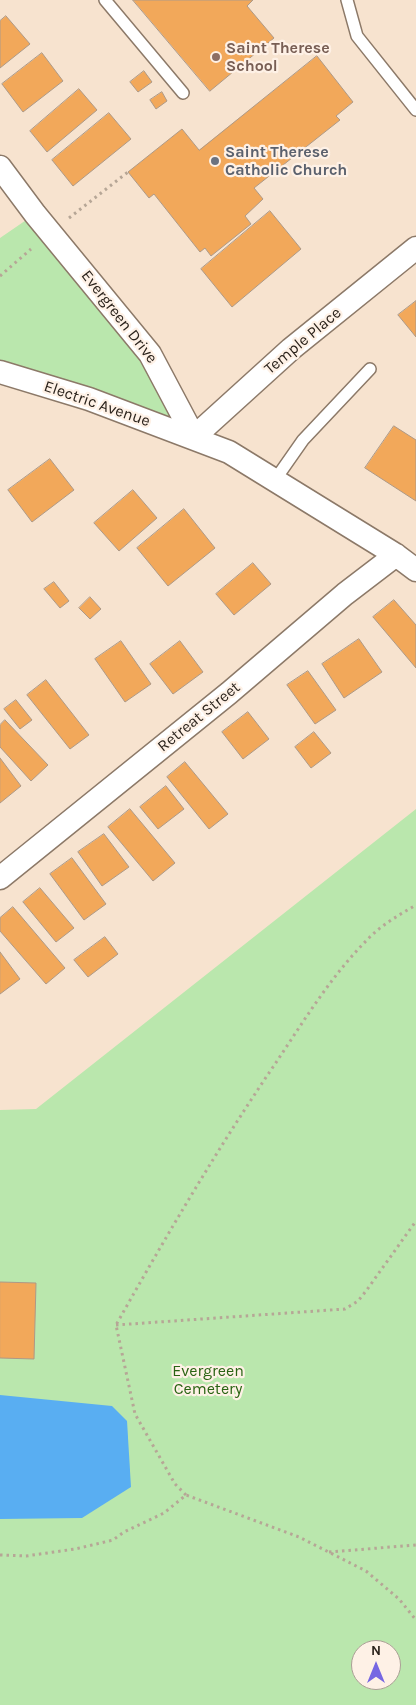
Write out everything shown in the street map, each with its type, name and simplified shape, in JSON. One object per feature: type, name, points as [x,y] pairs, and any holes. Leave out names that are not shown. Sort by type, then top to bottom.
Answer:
[{"type":"street","name":"Evergreen Drive","points":[[0,167],[35,214],[150,354],[194,437]]},
{"type":"street","name":"Temple Place","points":[[194,437],[291,349],[416,248]]},
{"type":"street","name":"Electric Avenue","points":[[0,372],[89,399],[194,437]]},
{"type":"street","points":[[194,437],[229,452],[396,555],[416,570]]},
{"type":"street","name":"Retreat Street","points":[[0,878],[229,693],[345,594],[396,555]]},
{"type":"lane","points":[[105,0],[183,93]]},
{"type":"lane","points":[[347,0],[357,36],[416,110]]},
{"type":"lane","points":[[275,480],[303,440],[370,369]]},
{"type":"path","points":[[416,905],[388,922],[366,940],[342,966],[248,1104],[167,1235],[116,1325],[134,1414],[175,1484],[186,1495],[299,1537],[366,1571],[399,1599],[416,1620]]},
{"type":"path","points":[[116,1325],[345,1309],[362,1296],[416,1220]]},
{"type":"path","points":[[0,1555],[26,1556],[75,1549],[113,1540],[124,1532],[164,1513],[186,1495]]},
{"type":"path","points":[[329,1552],[416,1545]]},
{"type":"green space","points":[[35,214],[102,293],[194,437],[0,372],[0,238]]},
{"type":"green space","name":"Evergreen Cemetery","points":[[416,809],[416,1705],[0,1705],[0,1110],[36,1109]]},
{"type":"water","points":[[0,1395],[112,1406],[127,1421],[131,1487],[82,1518],[0,1519]]},
{"type":"building","name":"Saint Therese School","points":[[133,0],[253,0],[247,6],[274,38],[210,91]]},
{"type":"building","points":[[6,16],[30,44],[0,68],[0,21]]},
{"type":"building","points":[[42,53],[63,81],[23,112],[2,84]]},
{"type":"building","name":"Saint Therese Catholic Church","points":[[317,56],[353,102],[336,116],[340,120],[254,188],[263,199],[245,216],[251,224],[211,256],[205,248],[200,252],[154,194],[149,198],[128,172],[182,129],[199,150]]},
{"type":"building","points":[[144,71],[152,82],[138,92],[130,82]]},
{"type":"building","points":[[79,89],[97,110],[47,152],[30,131]]},
{"type":"building","points":[[162,92],[167,101],[156,109],[150,100]]},
{"type":"building","points":[[109,113],[131,139],[73,186],[52,160]]},
{"type":"building","points":[[270,211],[301,249],[232,307],[201,269]]},
{"type":"building","points":[[416,301],[416,337],[398,315]]},
{"type":"building","points":[[394,426],[416,440],[416,501],[365,468]]},
{"type":"building","points":[[50,459],[74,490],[32,522],[8,490]]},
{"type":"building","points":[[133,490],[157,518],[119,551],[94,523]]},
{"type":"building","points":[[184,509],[215,548],[168,586],[137,548]]},
{"type":"building","points":[[253,563],[271,584],[234,615],[216,594]]},
{"type":"building","points":[[54,582],[69,601],[60,608],[44,589]]},
{"type":"building","points":[[90,597],[101,609],[90,619],[79,608]]},
{"type":"building","points":[[394,600],[416,625],[416,668],[373,617]]},
{"type":"building","points":[[359,639],[382,672],[344,698],[322,664]]},
{"type":"building","points":[[121,641],[151,684],[125,702],[95,659]]},
{"type":"building","points":[[180,641],[203,672],[173,694],[150,664]]},
{"type":"building","points":[[308,671],[336,710],[315,724],[287,685]]},
{"type":"building","points":[[46,680],[89,735],[70,749],[27,695]]},
{"type":"building","points":[[16,700],[32,720],[20,729],[4,709]]},
{"type":"building","points":[[248,712],[269,739],[243,759],[222,732]]},
{"type":"building","points":[[5,720],[48,765],[31,781],[0,747],[0,725]]},
{"type":"building","points":[[314,732],[331,753],[311,768],[295,747]]},
{"type":"building","points":[[0,758],[21,786],[0,803]]},
{"type":"building","points":[[185,762],[228,814],[209,829],[167,777]]},
{"type":"building","points":[[166,786],[184,809],[158,829],[140,807]]},
{"type":"building","points":[[130,809],[175,863],[153,881],[108,827]]},
{"type":"building","points":[[104,834],[129,867],[102,886],[78,852]]},
{"type":"building","points":[[72,858],[106,904],[84,920],[50,874]]},
{"type":"building","points":[[40,888],[74,928],[56,942],[23,902]]},
{"type":"building","points":[[13,907],[65,968],[46,984],[0,931],[0,918]]},
{"type":"building","points":[[105,937],[118,954],[88,977],[74,960]]},
{"type":"building","points":[[0,952],[20,979],[0,994]]},
{"type":"building","points":[[0,1282],[36,1283],[34,1359],[0,1358]]},
{"type":"place","name":"Saint Therese School","points":[[216,57]]},
{"type":"place","name":"Saint Therese Catholic Church","points":[[215,161]]}]
